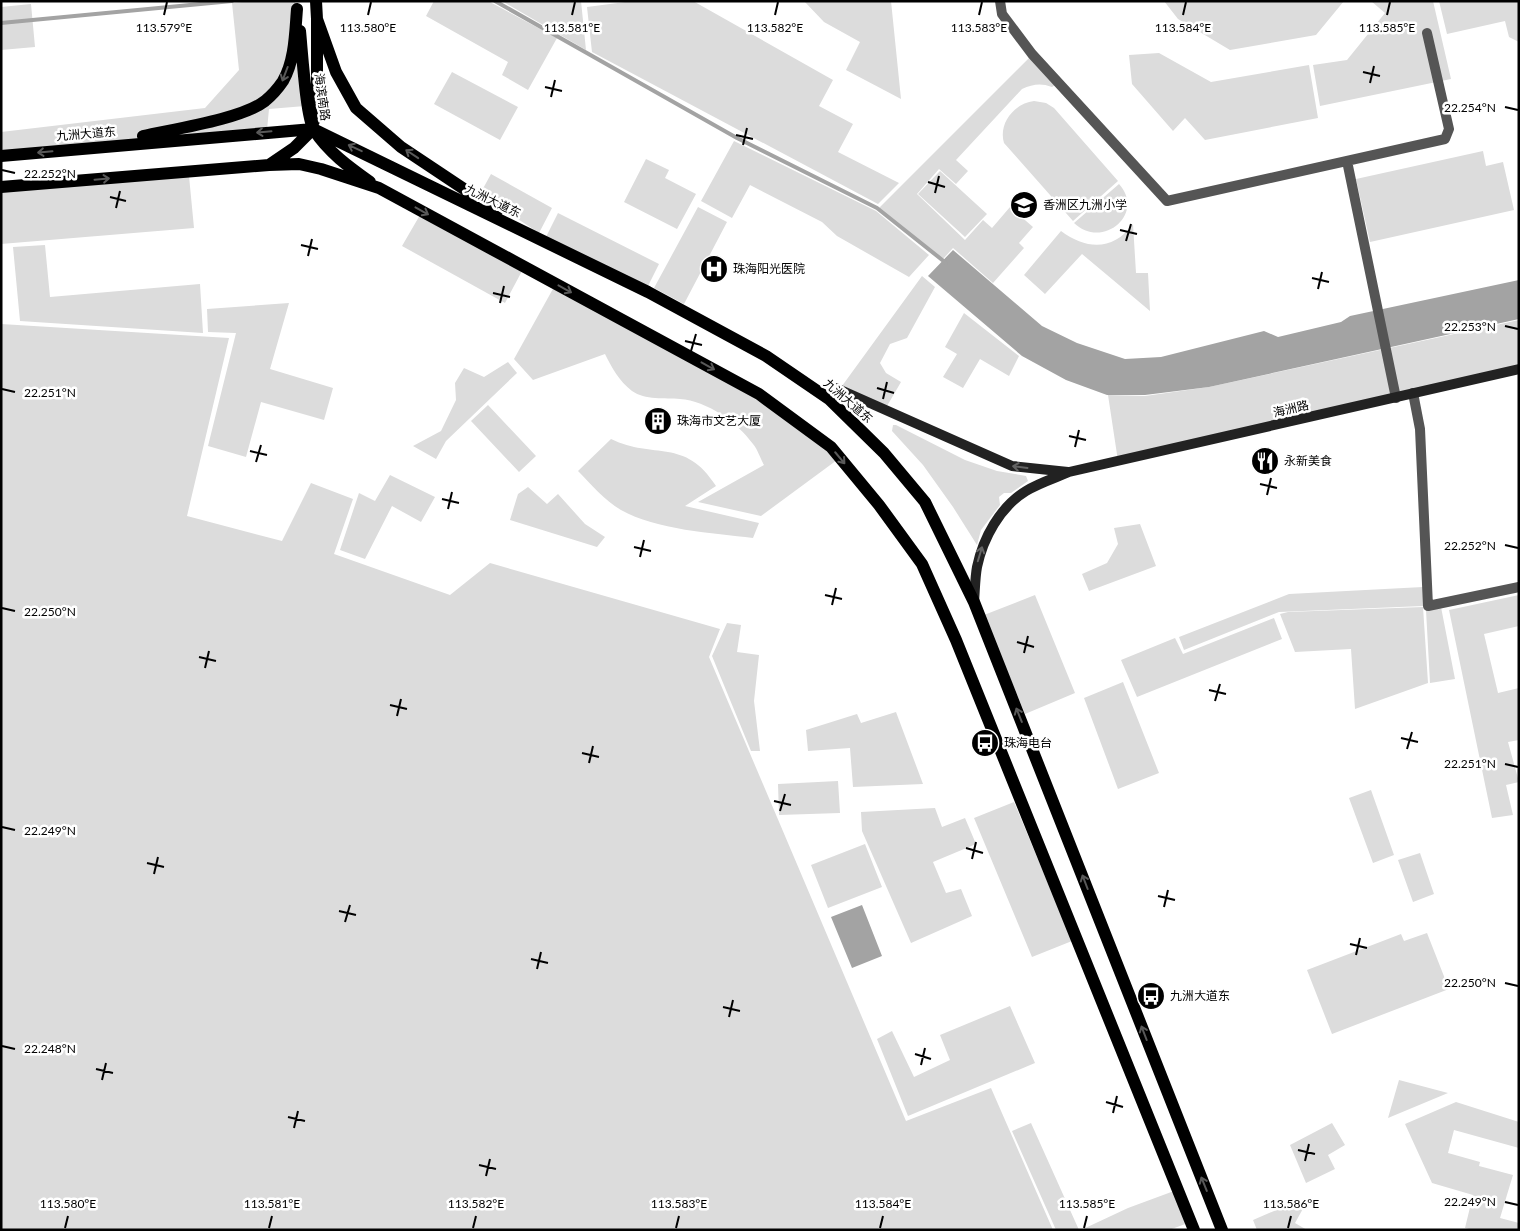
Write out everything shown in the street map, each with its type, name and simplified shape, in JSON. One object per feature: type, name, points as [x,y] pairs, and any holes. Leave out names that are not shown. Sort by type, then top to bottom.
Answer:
[{"type":"main road","name":"海滨南路","points":[[313,129],[317,108],[316,1]]},
{"type":"main road","name":"海滨南路","points":[[297,5],[313,129]]},
{"type":"main road","points":[[89,148],[208,122],[248,110],[265,101],[283,81],[292,54],[297,5]]},
{"type":"main road","points":[[317,19],[336,72],[356,108],[401,147],[540,240]]},
{"type":"main road","points":[[269,165],[294,148],[313,129],[340,161],[379,188],[759,394],[831,447],[879,504],[922,564],[952,632],[1194,1230]]},
{"type":"main road","name":"九洲大道东","points":[[1,156],[313,129],[648,292],[766,356],[829,399],[884,453],[925,502],[974,602],[1222,1230]]},
{"type":"main road","points":[[1,187],[299,164],[379,188]]},
{"type":"street","points":[[1000,1],[1002,14],[1032,54],[1167,201],[1445,139],[1449,130],[1427,33]]},
{"type":"street","points":[[1347,161],[1396,398]]},
{"type":"street","name":"海洲路","points":[[1069,472],[1519,369]]},
{"type":"street","points":[[836,388],[1012,466],[1069,472]]},
{"type":"street","points":[[1413,393],[1420,429],[1428,606],[1519,587]]},
{"type":"street","points":[[974,602],[976,570],[980,551],[997,520],[1010,503],[1027,491],[1069,472]]},
{"type":"shaded area","points":[[295,1],[305,106],[269,109],[267,130],[1,152],[1,132],[205,108],[239,70],[232,3]]},
{"type":"shaded area","points":[[434,1],[490,2],[557,38],[528,90],[502,75],[508,62],[426,16]]},
{"type":"shaded area","points":[[502,1],[581,1],[586,50]]},
{"type":"shaded area","points":[[633,1],[693,1],[833,80],[819,106],[853,124],[838,152],[899,183],[878,204],[592,52],[587,7]]},
{"type":"shaded area","points":[[804,1],[891,1],[901,99],[846,70],[860,42],[824,22]]},
{"type":"shaded area","points":[[1164,1],[1344,1],[1316,35],[1230,50],[1178,19]]},
{"type":"shaded area","points":[[1371,1],[1433,1],[1451,79],[1320,106],[1313,65],[1347,60],[1385,13]]},
{"type":"shaded area","points":[[1439,1],[1519,1],[1519,42],[1509,37],[1505,21],[1447,34]]},
{"type":"shaded area","points":[[31,4],[35,47],[1,50],[1,7]]},
{"type":"shaded area","points":[[1159,53],[1211,82],[1309,65],[1318,118],[1205,140],[1185,118],[1173,131],[1132,84],[1129,55]]},
{"type":"shaded area","points":[[1031,56],[1057,84],[1052,87],[1037,85],[1022,89],[956,160],[968,171],[956,184],[939,169],[917,194],[965,240],[983,220],[992,228],[1010,207],[1033,227],[1019,243],[1024,248],[993,283],[953,248],[943,259],[879,208]]},
{"type":"shaded area","points":[[452,72],[518,107],[500,140],[434,104]]},
{"type":"shaded area","points":[[1034,101],[1046,103],[1054,108],[1118,181],[1073,221],[1004,143],[1003,128],[1010,115],[1020,106]]},
{"type":"shaded area","points":[[734,141],[876,211],[929,255],[909,277],[837,236],[822,222],[750,185],[732,218],[701,201]]},
{"type":"shaded area","points":[[1483,151],[1486,166],[1503,162],[1514,210],[1370,242],[1356,179]]},
{"type":"shaded area","points":[[646,159],[669,170],[665,178],[696,194],[677,229],[624,202]]},
{"type":"shaded area","points":[[940,171],[987,214],[965,237],[918,194]]},
{"type":"shaded area","points":[[491,174],[552,208],[539,233],[480,194]]},
{"type":"shaded area","points":[[189,176],[194,228],[1,244],[1,191]]},
{"type":"shaded area","points":[[1119,184],[1126,195],[1127,207],[1124,217],[1117,225],[1097,233],[1085,230],[1074,223]]},
{"type":"shaded area","points":[[698,207],[727,222],[684,304],[654,288]]},
{"type":"shaded area","points":[[558,213],[659,264],[647,288],[546,237]]},
{"type":"shaded area","points":[[420,215],[522,271],[505,303],[402,246]]},
{"type":"shaded area","points":[[1133,224],[1136,273],[1148,273],[1150,311],[1082,254],[1045,294],[1024,275],[1061,231],[1080,242],[1099,245],[1117,239]]},
{"type":"shaded area","points":[[45,245],[50,297],[200,284],[203,333],[20,321],[13,247]]},
{"type":"shaded area","points":[[953,250],[1042,326],[1077,343],[1125,359],[1161,357],[1264,331],[1278,337],[1341,322],[1350,316],[1519,280],[1519,319],[1209,387],[1145,395],[1107,395],[1066,380],[1022,356],[928,276]]},
{"type":"shaded area","points":[[922,276],[935,287],[907,338],[890,344],[880,363],[886,373],[901,382],[887,406],[842,386]]},
{"type":"shaded area","points":[[554,287],[756,397],[828,451],[837,460],[761,516],[698,502],[764,465],[755,446],[739,428],[711,408],[680,399],[643,396],[632,391],[620,379],[605,354],[533,380],[514,359]]},
{"type":"shaded area","points":[[289,303],[270,369],[333,388],[324,420],[261,402],[246,457],[208,446],[236,333],[208,332],[207,309]]},
{"type":"shaded area","points":[[964,313],[1019,356],[1009,376],[980,359],[963,388],[943,377],[957,354],[945,347]]},
{"type":"shaded area","points":[[1519,320],[1519,369],[1118,461],[1108,395],[1145,396],[1209,387]]},
{"type":"shaded area","points":[[1,324],[229,338],[187,516],[282,541],[311,483],[353,499],[334,554],[450,595],[490,563],[720,629],[709,657],[906,1121],[991,1088],[1053,1230],[1,1230]]},
{"type":"shaded area","points":[[508,362],[517,373],[446,441],[436,459],[413,446],[441,431],[456,400],[455,383],[464,368],[484,377]]},
{"type":"shaded area","points":[[488,405],[536,456],[519,472],[471,421]]},
{"type":"shaded area","points":[[893,425],[965,460],[997,471],[1026,476],[1028,481],[1011,493],[1004,493],[999,497],[1000,505],[981,530],[977,545],[923,465],[892,431]]},
{"type":"shaded area","points":[[611,439],[627,445],[680,455],[693,461],[716,486],[685,506],[759,523],[753,538],[703,532],[651,522],[635,517],[609,502],[578,471]]},
{"type":"shaded area","points":[[390,475],[435,497],[421,522],[392,506],[365,559],[340,550],[359,493],[375,501]]},
{"type":"shaded area","points":[[528,487],[547,504],[558,494],[585,524],[605,537],[597,547],[510,520],[518,494]]},
{"type":"shaded area","points":[[1140,524],[1156,566],[1089,591],[1082,574],[1107,563],[1118,544],[1114,528]]},
{"type":"shaded area","points":[[1423,587],[1423,606],[1279,612],[1184,650],[1179,637],[1289,594]]},
{"type":"shaded area","points":[[1035,595],[1075,693],[1025,714],[984,615]]},
{"type":"shaded area","points":[[1519,595],[1519,626],[1484,634],[1498,693],[1519,688],[1519,740],[1508,742],[1519,782],[1506,785],[1513,815],[1492,818],[1449,610]]},
{"type":"shaded area","points":[[1423,607],[1428,683],[1355,709],[1351,649],[1295,652],[1280,614],[1288,612]]},
{"type":"shaded area","points":[[1441,607],[1455,679],[1430,683],[1426,610]]},
{"type":"shaded area","points":[[1274,618],[1282,639],[1137,697],[1121,660],[1175,638],[1183,654]]},
{"type":"shaded area","points":[[727,623],[741,625],[737,652],[759,655],[754,701],[760,751],[751,751],[712,656]]},
{"type":"shaded area","points":[[1123,682],[1159,773],[1118,789],[1084,698]]},
{"type":"shaded area","points":[[896,712],[923,784],[853,787],[850,748],[808,751],[806,730],[857,714],[861,723]]},
{"type":"shaded area","points":[[838,781],[840,813],[779,815],[778,784]]},
{"type":"shaded area","points":[[1371,790],[1394,855],[1373,863],[1349,798]]},
{"type":"shaded area","points":[[1014,802],[1072,941],[1032,957],[974,818]]},
{"type":"shaded area","points":[[935,808],[942,827],[965,818],[976,844],[933,862],[946,893],[961,889],[972,916],[911,943],[862,831],[861,812]]},
{"type":"shaded area","points":[[865,844],[882,887],[828,908],[811,865]]},
{"type":"shaded area","points":[[1420,853],[1434,894],[1413,902],[1398,860]]},
{"type":"shaded area","points":[[862,905],[882,956],[852,968],[831,917]]},
{"type":"shaded area","points":[[1427,933],[1449,989],[1332,1034],[1307,970],[1401,934],[1404,941]]},
{"type":"shaded area","points":[[1010,1006],[1035,1063],[908,1116],[877,1039],[892,1031],[914,1077],[950,1060],[940,1035]]},
{"type":"shaded area","points":[[1399,1080],[1448,1093],[1388,1118]]},
{"type":"shaded area","points":[[1456,1102],[1519,1122],[1519,1148],[1454,1130],[1448,1153],[1480,1162],[1479,1166],[1513,1175],[1500,1218],[1519,1223],[1519,1230],[1473,1230],[1465,1228],[1473,1195],[1432,1183],[1405,1124]]},
{"type":"shaded area","points":[[1031,1123],[1079,1230],[1056,1230],[1012,1131]]},
{"type":"shaded area","points":[[1332,1123],[1345,1145],[1328,1155],[1335,1169],[1306,1183],[1290,1145]]},
{"type":"shaded area","points":[[1174,1191],[1188,1223],[1169,1230],[1081,1230],[1128,1208]]},
{"type":"shaded area","points":[[1297,1201],[1305,1205],[1295,1223],[1307,1230],[1257,1230],[1253,1220]]},
{"type":"waterway","points":[[1,23],[232,1]]},
{"type":"waterway","points":[[495,1],[737,138],[877,208],[946,263]]},
{"type":"place","name":"香洲区九洲小学","points":[[1024,205]]},
{"type":"place","name":"珠海阳光医院","points":[[714,269]]},
{"type":"place","name":"珠海市文艺大厦","points":[[658,421]]},
{"type":"place","name":"永新美食","points":[[1265,461]]},
{"type":"place","name":"珠海电台","points":[[985,743]]},
{"type":"place","name":"九洲大道东","points":[[1151,996]]}]
